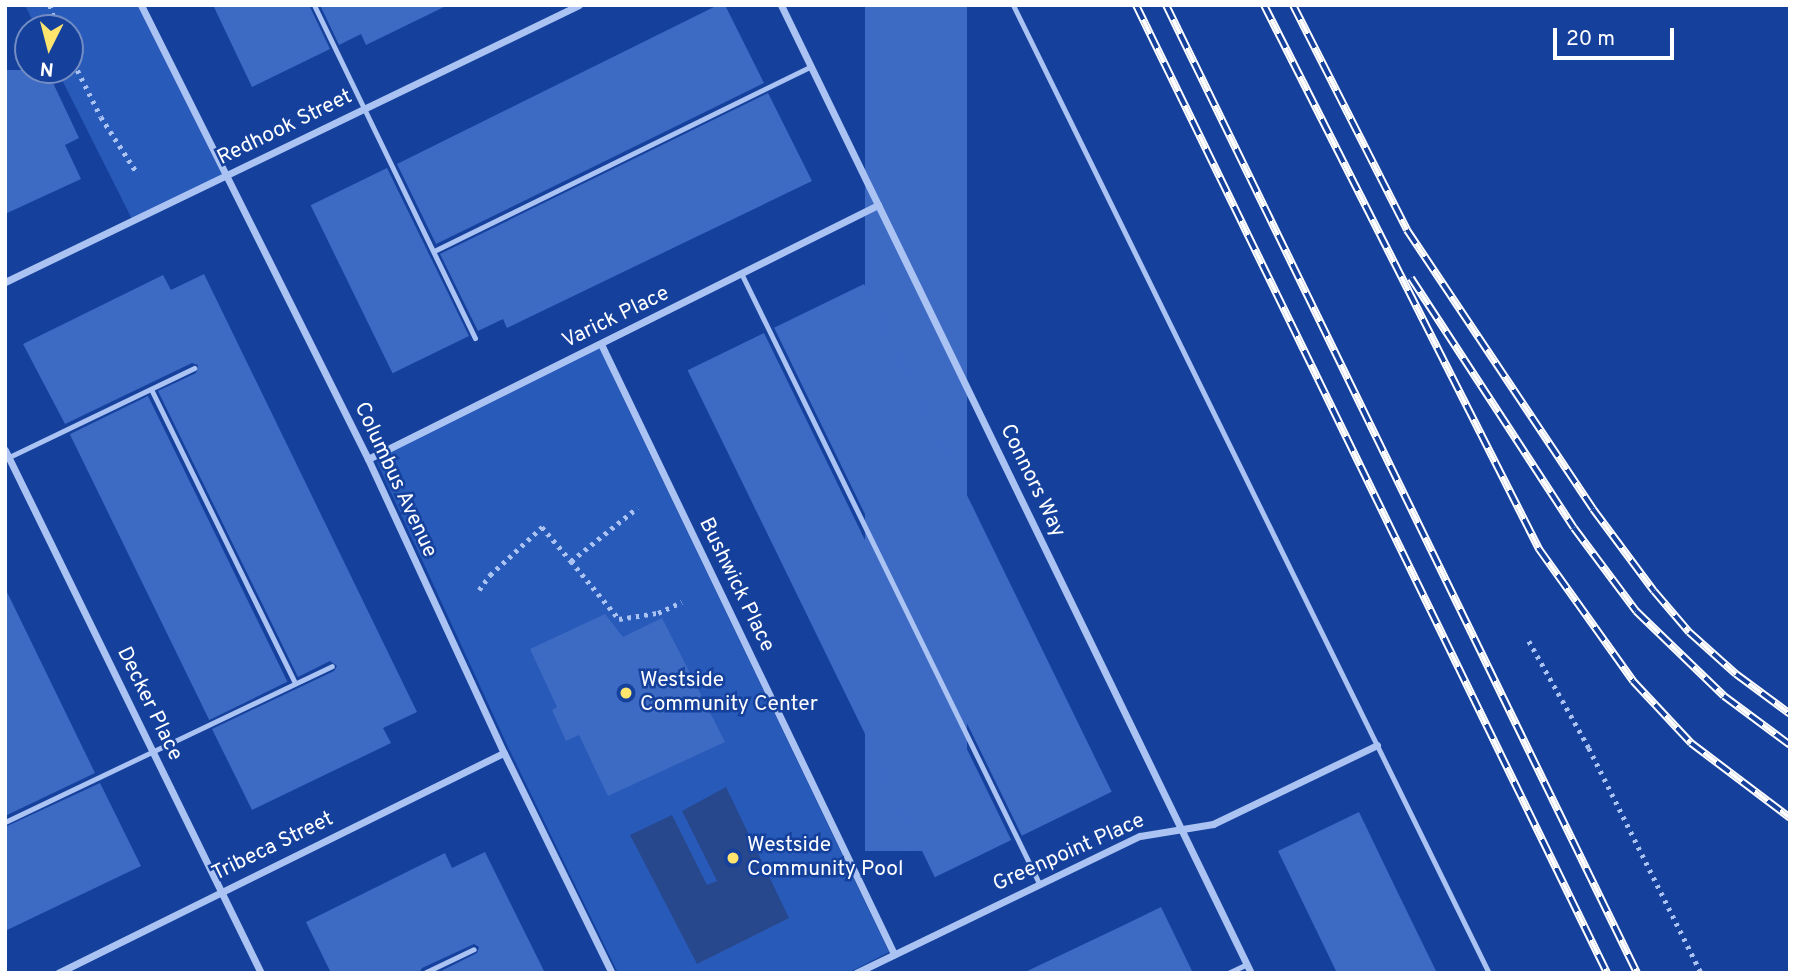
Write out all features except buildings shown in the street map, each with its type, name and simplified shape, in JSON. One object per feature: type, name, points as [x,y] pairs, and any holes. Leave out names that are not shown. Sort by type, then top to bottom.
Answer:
[{"type":"street","name":"Columbus Avenue","points":[[141,5],[368,459],[504,753],[612,973]]},
{"type":"street","name":"Redhook Street","points":[[5,282],[579,5]]},
{"type":"street","name":"Connors Way","points":[[781,5],[1251,973]]},
{"type":"street","name":"Varick Place","points":[[368,459],[878,205]]},
{"type":"street","name":"Bushwick Place","points":[[601,344],[894,954]]},
{"type":"street","name":"Decker Place","points":[[6,455],[223,891],[261,973]]},
{"type":"street","name":"Greenpoint Place","points":[[856,973],[1140,836],[1213,824],[1377,745]]},
{"type":"street","name":"Tribeca Street","points":[[58,973],[504,753]]},
{"type":"lane","points":[[314,5],[475,338]]},
{"type":"lane","points":[[1013,5],[1489,973]]},
{"type":"lane","points":[[434,251],[811,66]]},
{"type":"lane","points":[[742,275],[1038,883]]},
{"type":"lane","points":[[6,455],[194,368]]},
{"type":"lane","points":[[151,389],[295,683]]},
{"type":"lane","points":[[6,819],[332,666]]},
{"type":"lane","points":[[424,973],[434,971],[474,949]]},
{"type":"lane","points":[[1228,973],[1247,964]]},
{"type":"path","points":[[84,83],[101,117],[136,171]]},
{"type":"path","points":[[571,561],[637,508]]},
{"type":"path","points":[[479,590],[490,575],[541,527],[619,619],[658,613],[682,602]]},
{"type":"path","points":[[1529,641],[1589,748],[1700,973]]},
{"type":"shaded area","points":[[25,5],[141,5],[225,176],[133,221],[64,84],[84,84],[84,14],[29,14]]},
{"type":"shaded area","points":[[601,344],[613,377],[889,952],[848,973],[618,973],[509,749],[377,462],[398,443]]},
{"type":"shaded area","name":"Westside Community Pool","points":[[726,787],[789,918],[697,964],[630,835],[672,815],[707,885],[717,881],[682,811]]},
{"type":"railway","points":[[1136,5],[1607,973]]},
{"type":"railway","points":[[1166,5],[1637,973]]},
{"type":"railway","points":[[1264,5],[1539,549],[1633,681],[1691,743],[1790,818]]},
{"type":"railway","points":[[1293,5],[1407,230],[1593,509],[1654,591],[1689,632],[1736,674],[1790,714]]},
{"type":"railway","points":[[1411,278],[1574,528],[1636,611],[1724,696],[1790,745]]},
{"type":"place","name":"Westside Community Center","points":[[626,693]]},
{"type":"place","name":"Westside Community Pool","points":[[733,858]]}]
